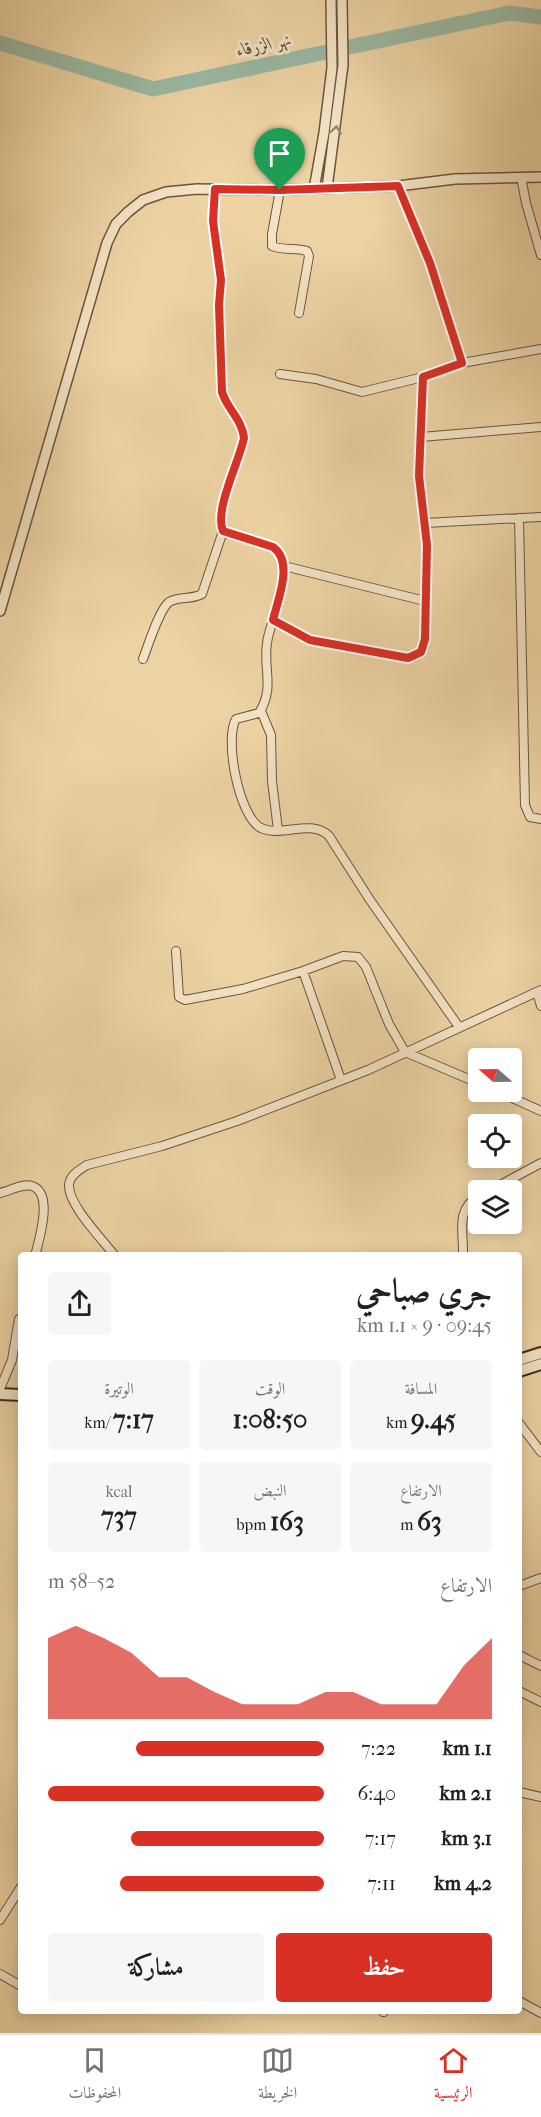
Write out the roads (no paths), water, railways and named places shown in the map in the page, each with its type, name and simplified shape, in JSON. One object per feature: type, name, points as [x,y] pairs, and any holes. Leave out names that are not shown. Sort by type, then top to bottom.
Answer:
[{"type":"main road","points":[[522,1359],[541,1353]]},
{"type":"main road","points":[[522,1370],[541,1364]]},
{"type":"main road","points":[[0,1394],[18,1395]]},
{"type":"street","points":[[314,189],[332,68],[332,0]]},
{"type":"street","points":[[327,188],[343,65],[342,0]]},
{"type":"street","points":[[521,177],[541,255]]},
{"type":"street","points":[[0,611],[107,243],[116,224],[143,200],[166,192],[215,189],[280,190],[398,186],[455,179],[541,177]]},
{"type":"street","points":[[398,186],[430,263],[462,363]]},
{"type":"street","points":[[143,659],[165,606],[176,600],[193,598],[202,594],[223,531],[220,517],[244,438],[243,429],[225,401],[222,392],[219,305],[221,280],[213,221],[215,189]]},
{"type":"street","points":[[280,190],[272,246],[302,249],[307,251],[309,256],[298,313]]},
{"type":"street","points":[[280,374],[316,378],[362,392],[423,377],[462,363],[541,349]]},
{"type":"street","points":[[273,620],[310,640],[408,658],[418,655],[424,644],[426,602],[425,523],[419,476],[423,377]]},
{"type":"street","points":[[421,437],[541,427]]},
{"type":"street","points":[[425,523],[541,517]]},
{"type":"street","points":[[519,518],[525,805],[530,817],[541,819]]},
{"type":"street","points":[[223,531],[273,547],[278,551],[284,566],[267,644],[269,684],[261,711],[271,735],[272,781],[278,830]]},
{"type":"street","points":[[284,566],[426,602]]},
{"type":"street","points":[[261,711],[240,716],[234,722],[232,736],[233,765],[245,808],[251,818],[261,828],[278,830],[313,828],[329,836],[370,900],[459,1027]]},
{"type":"street","points":[[176,951],[177,988],[179,997],[185,1000],[243,989],[343,956],[355,956],[361,959],[366,967],[396,1038],[405,1052],[468,1079]]},
{"type":"street","points":[[303,971],[341,1080]]},
{"type":"street","points":[[112,1252],[72,1198],[70,1179],[76,1171],[237,1121],[444,1036],[539,991],[541,1006]]},
{"type":"street","points":[[521,1102],[541,1111]]},
{"type":"street","points":[[509,1180],[541,1163]]},
{"type":"street","points":[[0,1193],[24,1186],[33,1186],[44,1199],[44,1217],[36,1252]]},
{"type":"street","points":[[463,1252],[464,1212],[468,1206]]},
{"type":"street","points":[[0,1389],[12,1360],[18,1328]]},
{"type":"street","points":[[522,1427],[541,1452]]},
{"type":"street","points":[[522,1585],[541,1578]]},
{"type":"street","points":[[522,1656],[541,1666]]},
{"type":"street","points":[[522,1692],[541,1702]]},
{"type":"street","points":[[522,1793],[541,1797]]},
{"type":"street","points":[[0,1920],[18,1892]]},
{"type":"street","points":[[0,1974],[18,1984]]},
{"type":"street","points":[[522,2003],[541,2013]]},
{"type":"waterway","name":"نهر الزرقاء","points":[[0,43],[153,89],[509,13],[541,17]]}]
